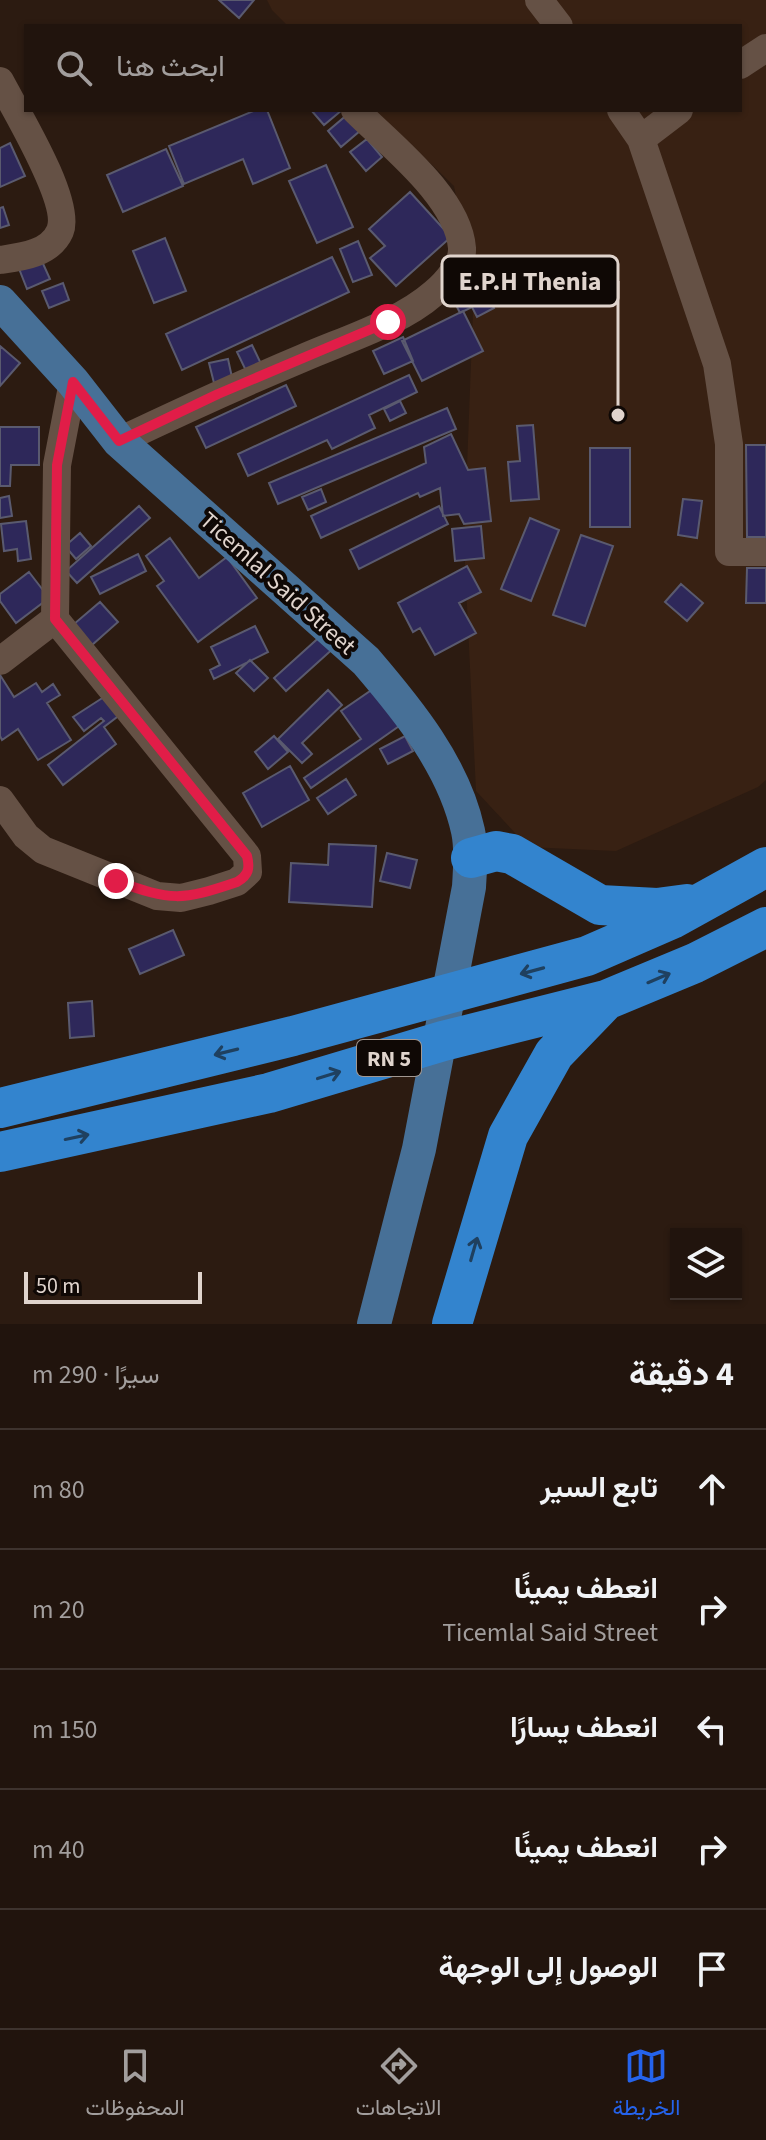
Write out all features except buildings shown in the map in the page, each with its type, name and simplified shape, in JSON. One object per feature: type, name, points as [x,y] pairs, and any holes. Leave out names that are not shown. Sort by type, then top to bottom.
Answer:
[{"type":"highway","points":[[471,858],[496,851],[512,854],[600,905],[657,908],[710,898]]},
{"type":"highway","name":"RN 5","points":[[0,1108],[293,1036],[587,956],[642,934],[761,870]]},
{"type":"highway","points":[[587,956],[595,947],[603,925],[604,914],[600,905]]},
{"type":"highway","name":"RN 5","points":[[0,1152],[269,1093],[443,1041],[606,1000],[695,963],[766,927]]},
{"type":"highway","points":[[452,1324],[508,1136],[554,1054],[606,1000]]},
{"type":"main road","name":"Ticemlal Said Street","points":[[0,302],[73,382],[119,441],[366,661],[397,697],[446,773],[468,832],[471,858],[464,910],[419,1149],[374,1324]]},
{"type":"street","points":[[539,0],[557,24]]},
{"type":"street","points":[[742,64],[766,48]]},
{"type":"street","points":[[0,81],[56,190],[62,212],[60,231],[44,248],[24,257],[0,260]]},
{"type":"street","points":[[119,441],[218,394],[388,322],[433,294],[453,273],[463,250],[455,221],[434,189],[357,112]]},
{"type":"street","points":[[622,112],[641,139],[717,364],[729,444],[729,552],[766,552]]},
{"type":"street","points":[[641,139],[676,112]]},
{"type":"street","points":[[0,800],[26,836],[43,850],[157,896],[181,898],[209,891],[237,882],[248,872],[247,856],[55,619],[57,465],[73,382]]},
{"type":"street","points":[[0,661],[55,619]]},
{"type":"shaded area","points":[[267,0],[766,0],[766,780],[758,787],[616,851],[528,847],[476,791],[464,544],[474,286],[454,186],[377,112],[742,112],[742,24],[286,24]]},
{"type":"place","name":"E.P.H Thenia","points":[[618,415]]},
{"type":"route","points":[[116,881],[157,896],[181,898],[237,882],[244,878],[250,865],[247,856],[55,619],[57,465],[73,382],[119,441],[218,394],[388,322]]}]
